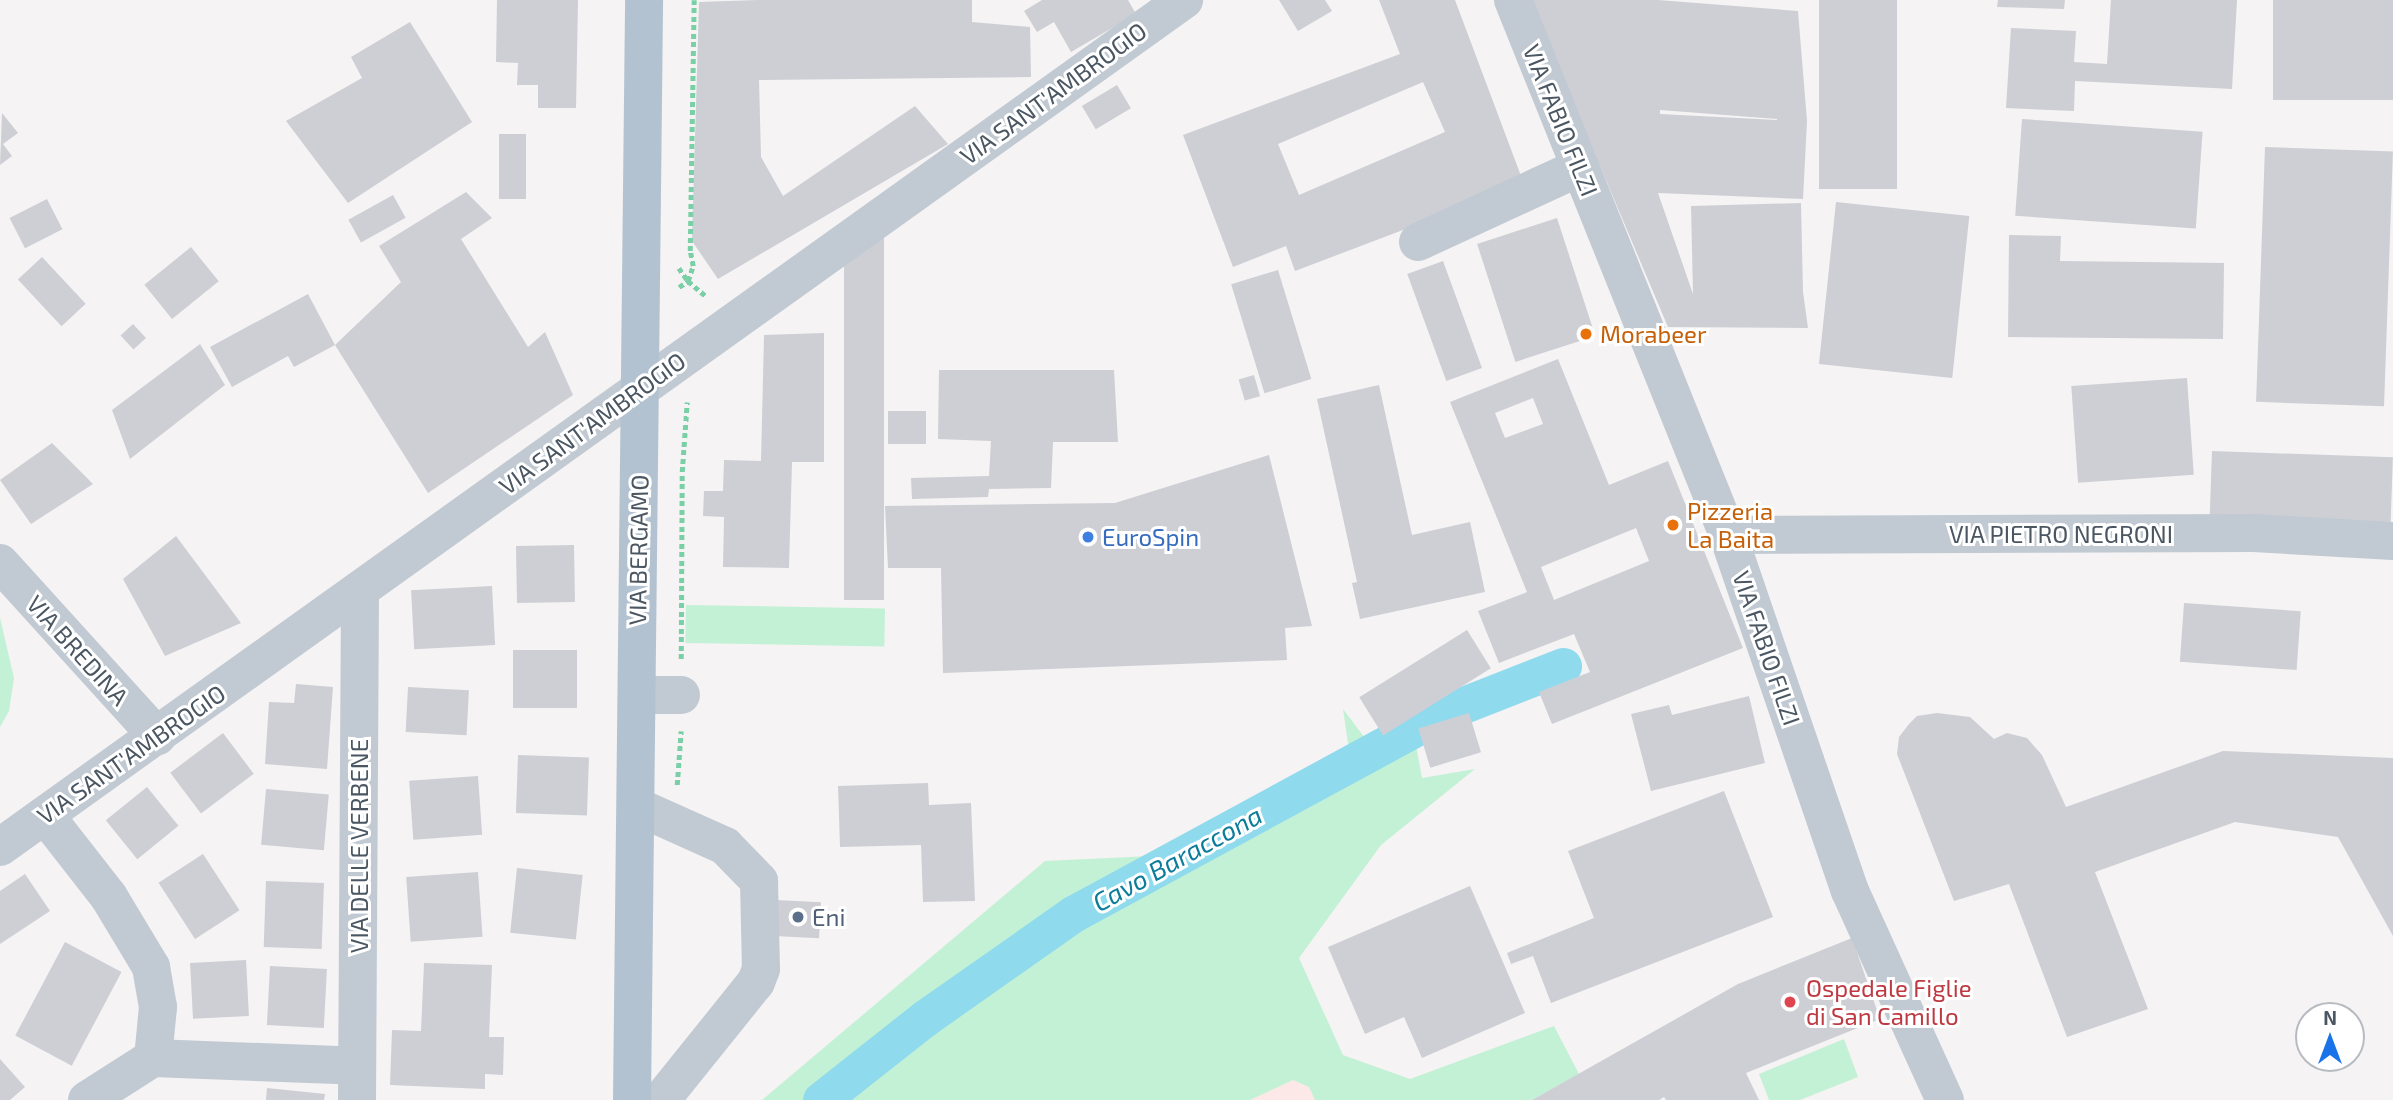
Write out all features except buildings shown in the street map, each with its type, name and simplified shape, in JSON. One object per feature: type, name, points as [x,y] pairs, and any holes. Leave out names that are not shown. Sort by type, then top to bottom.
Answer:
[{"type":"main road","name":"VIA BERGAMO","points":[[632,1100],[644,0]]},
{"type":"street","name":"VIA SANT'AMBROGIO","points":[[0,847],[360,592],[640,386],[1184,0]]},
{"type":"street","name":"VIA FABIO FILZI","points":[[1513,0],[1728,535],[1850,891],[1945,1100]]},
{"type":"street","points":[[1418,242],[1580,167]]},
{"type":"street","name":"VIA PIETRO NEGRONI","points":[[1728,535],[2254,533],[2393,541]]},
{"type":"street","name":"VIA BREDINA","points":[[0,564],[157,736]]},
{"type":"street","name":"VIA DELLE VERBENE","points":[[357,1083],[360,592]]},
{"type":"street","points":[[637,695],[681,695]]},
{"type":"street","points":[[636,806],[725,846],[759,881],[761,969],[756,982],[661,1100]]},
{"type":"street","points":[[45,815],[109,897],[151,967],[158,1007],[153,1058]]},
{"type":"street","points":[[87,1100],[153,1058],[357,1083]]},
{"type":"path","points":[[641,289],[673,290],[688,281],[693,266],[694,0]]},
{"type":"path","points":[[676,258],[688,281],[703,295],[715,298]]},
{"type":"path","points":[[680,755],[682,472],[688,400]]},
{"type":"shaded area","points":[[1293,1080],[1309,1087],[1315,1100],[1250,1100]]},
{"type":"green space","points":[[686,605],[885,608],[884,646],[685,643]]},
{"type":"green space","points":[[0,618],[14,678],[9,711],[0,727]]},
{"type":"green space","points":[[1343,709],[1383,762],[1416,745],[1422,778],[1475,769],[1381,845],[1299,958],[1343,1055],[1410,1079],[1554,1026],[1579,1074],[1532,1100],[1315,1100],[1309,1087],[1293,1080],[1250,1100],[762,1100],[1045,861],[1151,856],[1350,757]]},
{"type":"green space","points":[[1844,1039],[1858,1077],[1800,1100],[1769,1100],[1759,1074]]},
{"type":"waterway","name":"Cavo Baraccona","points":[[821,1100],[925,1018],[1073,914],[1443,713],[1563,666]]},
{"type":"place","name":"Morabeer","points":[[1586,334]]},
{"type":"place","name":"Pizzeria La Baita","points":[[1673,525]]},
{"type":"place","name":"EuroSpin","points":[[1088,537]]},
{"type":"place","name":"Eni","points":[[798,917]]},
{"type":"place","name":"Ospedale Figlie di San Camillo","points":[[1790,1002]]}]
